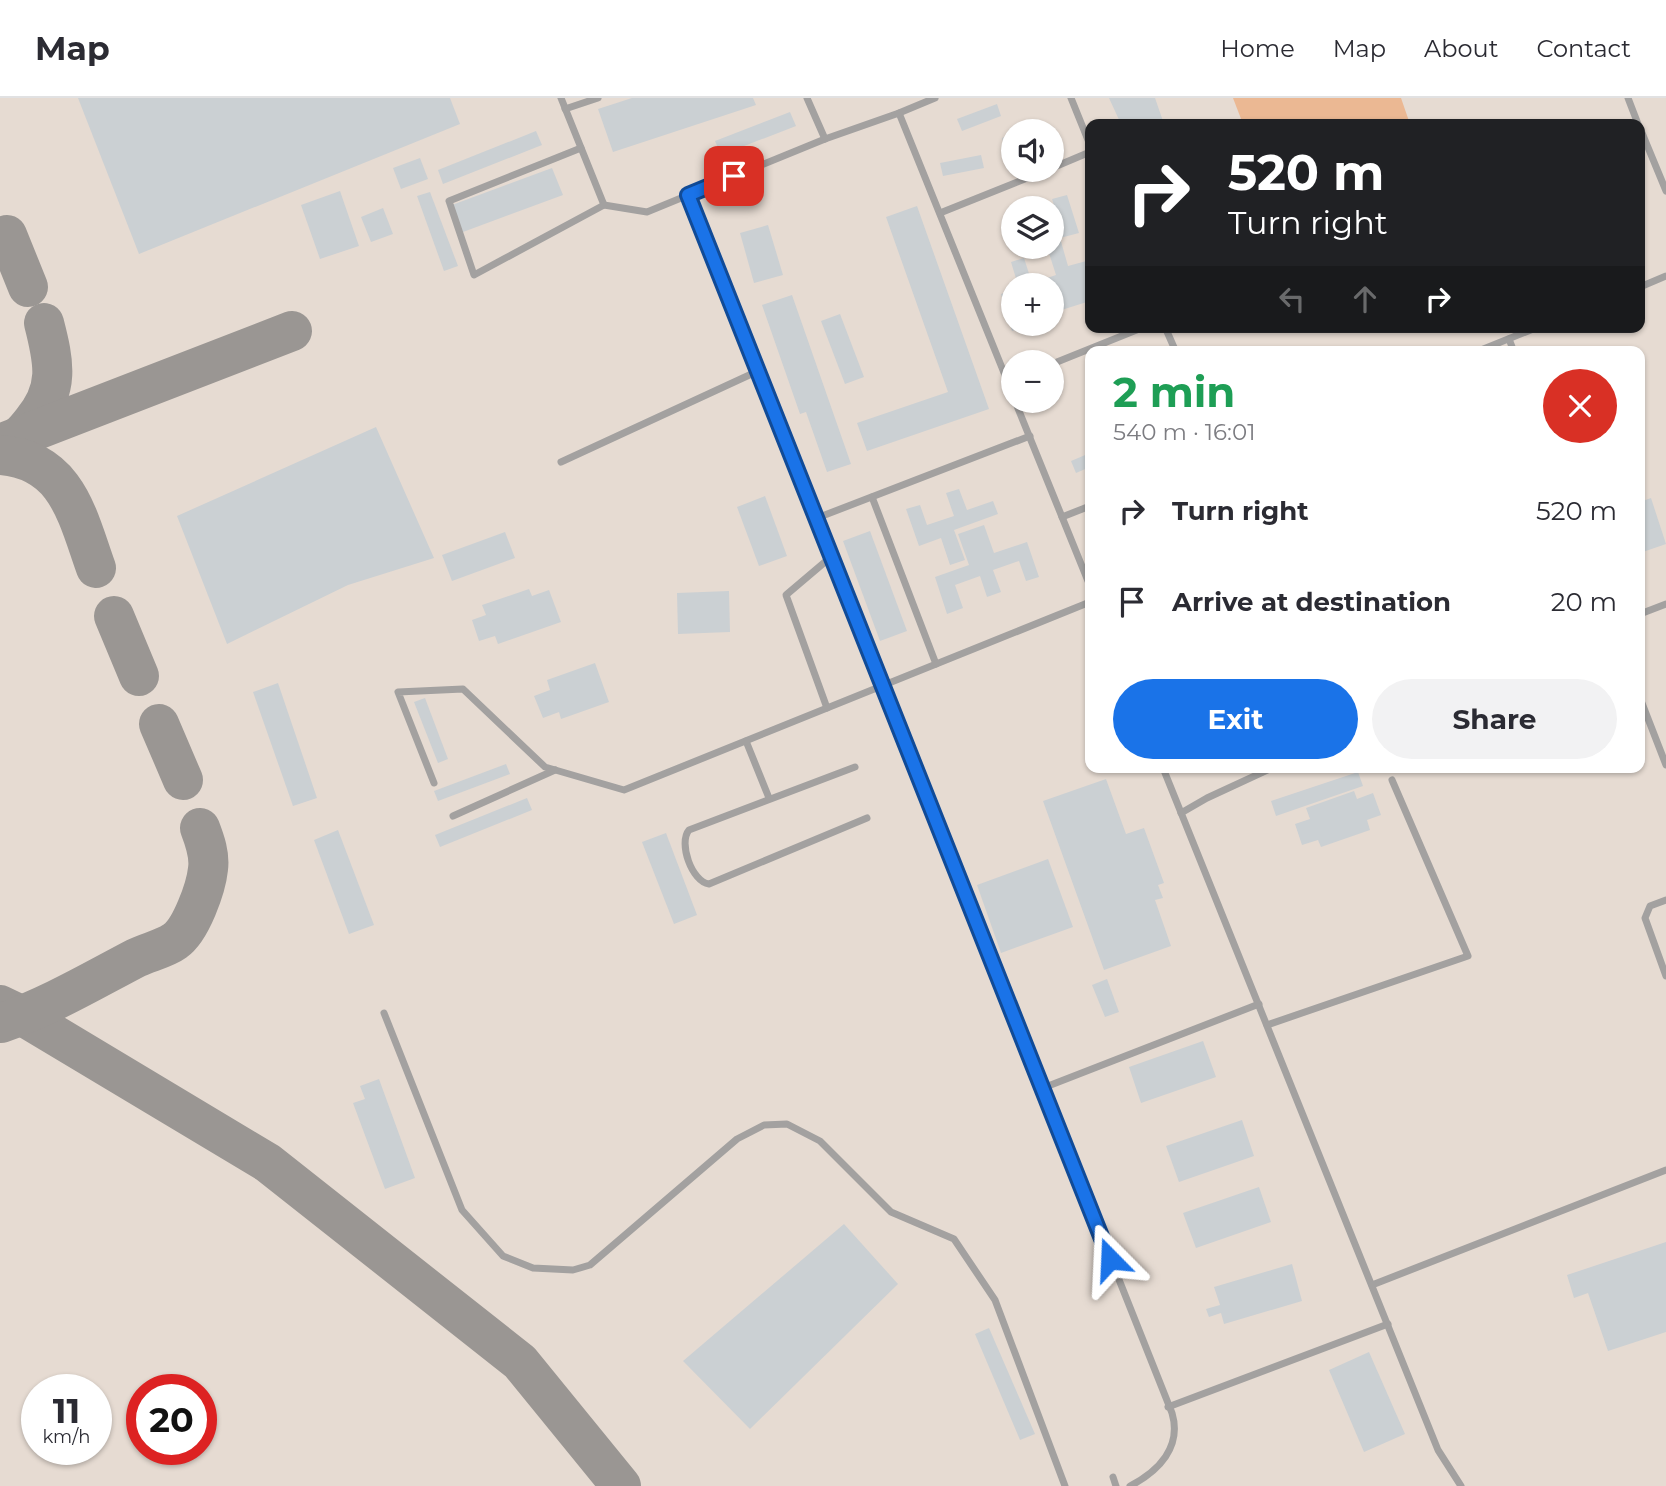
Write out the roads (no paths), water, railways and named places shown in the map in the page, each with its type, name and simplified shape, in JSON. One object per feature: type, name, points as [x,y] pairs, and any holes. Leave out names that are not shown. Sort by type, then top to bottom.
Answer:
[{"type":"lane","points":[[561,98],[604,205]]},
{"type":"lane","points":[[565,110],[598,98]]},
{"type":"lane","points":[[807,98],[825,139]]},
{"type":"lane","points":[[581,148],[449,201],[474,275],[604,205],[647,212],[825,139],[935,98]]},
{"type":"lane","points":[[1071,98],[1085,133]]},
{"type":"lane","points":[[1628,98],[1636,119]]},
{"type":"lane","points":[[899,113],[1001,357]]},
{"type":"lane","points":[[1645,140],[1666,191]]},
{"type":"lane","points":[[1064,163],[1085,154]]},
{"type":"lane","points":[[940,213],[1017,182]]},
{"type":"lane","points":[[688,195],[1168,1407],[1175,1429],[1170,1452],[1161,1463],[1130,1486]]},
{"type":"lane","points":[[1645,285],[1666,276]]},
{"type":"lane","points":[[1097,346],[1129,333]]},
{"type":"lane","points":[[1491,346],[1524,333]]},
{"type":"lane","points":[[1509,339],[1512,346]]},
{"type":"lane","points":[[1064,359],[1085,351]]},
{"type":"lane","points":[[561,462],[758,371]]},
{"type":"lane","points":[[1020,413],[1085,574]]},
{"type":"lane","points":[[817,518],[1030,436]]},
{"type":"lane","points":[[872,497],[936,664]]},
{"type":"lane","points":[[1062,517],[1085,508]]},
{"type":"lane","points":[[827,708],[786,595],[832,556]]},
{"type":"lane","points":[[434,783],[398,692],[463,689],[545,767],[624,790],[1085,604]]},
{"type":"lane","points":[[1645,612],[1666,604]]},
{"type":"lane","points":[[1645,711],[1666,765]]},
{"type":"lane","points":[[746,741],[769,798]]},
{"type":"lane","points":[[855,767],[769,798],[686,834],[684,842],[697,880],[703,883],[716,882],[867,818]]},
{"type":"lane","points":[[453,816],[555,770]]},
{"type":"lane","points":[[1165,773],[1438,1450],[1461,1486]]},
{"type":"lane","points":[[1181,813],[1262,773]]},
{"type":"lane","points":[[1267,1025],[1468,956],[1392,780]]},
{"type":"lane","points":[[1666,900],[1650,906],[1645,918],[1666,976]]},
{"type":"lane","points":[[1043,1088],[1259,1004]]},
{"type":"lane","points":[[384,1013],[462,1210],[503,1256],[533,1268],[573,1270],[590,1265],[737,1139],[764,1125],[787,1124],[821,1141],[891,1212],[954,1240],[995,1300],[1065,1486]]},
{"type":"lane","points":[[1372,1284],[1666,1170]]},
{"type":"lane","points":[[1168,1407],[1388,1324]]},
{"type":"lane","points":[[1113,1478],[1116,1486]]}]
